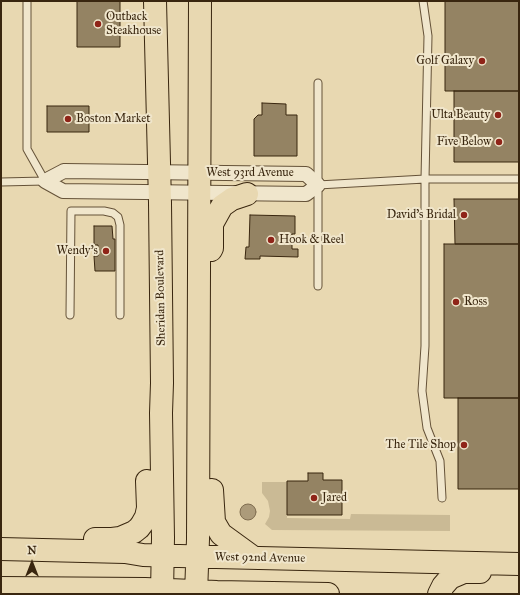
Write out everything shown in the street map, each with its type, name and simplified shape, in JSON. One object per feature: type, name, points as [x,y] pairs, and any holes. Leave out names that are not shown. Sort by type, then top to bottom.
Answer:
[{"type":"main road","name":"Sheridan Boulevard","points":[[155,1],[160,182],[163,538],[162,592]]},
{"type":"main road","points":[[196,592],[198,557],[199,420],[200,1]]},
{"type":"main road","points":[[199,270],[212,248],[212,224],[222,206],[232,198],[247,194]]},
{"type":"main road","points":[[48,550],[62,538],[120,538],[134,532],[142,524],[146,517],[148,508],[147,443],[161,413]]},
{"type":"main road","points":[[199,420],[212,452],[214,522],[222,536],[254,558]]},
{"type":"main road","name":"West 92nd Avenue","points":[[1,549],[125,552],[198,557],[519,565]]},
{"type":"main road","points":[[439,594],[443,586],[450,578],[464,572],[509,572],[519,565]]},
{"type":"main road","points":[[1,588],[88,591],[328,594]]},
{"type":"street","name":"West 93rd Avenue","points":[[45,181],[63,192],[160,182],[199,183],[247,194],[306,194],[318,185],[306,174],[199,183],[160,182],[64,172],[45,181]]},
{"type":"lane","points":[[1,182],[45,181],[27,149],[27,1]]},
{"type":"lane","points":[[423,1],[428,36],[425,179],[425,346],[422,391],[427,428],[440,461],[442,498]]},
{"type":"lane","points":[[318,83],[318,286]]},
{"type":"lane","points":[[318,185],[425,179],[519,179]]},
{"type":"lane","points":[[70,315],[71,211],[104,211],[112,213],[118,217],[120,225],[120,315]]},
{"type":"shaded area","points":[[262,482],[287,482],[287,518],[350,519],[351,514],[450,515],[450,531],[272,530],[265,524],[269,517],[270,511],[268,501],[262,493]]},
{"type":"shaded area","points":[[245,504],[251,504],[256,509],[254,518],[251,520],[245,520],[240,515],[240,509]]},
{"type":"building","name":"Outback Steakhouse","points":[[77,1],[120,1],[120,47],[77,47]]},
{"type":"building","name":"Golf Galaxy","points":[[445,1],[519,1],[519,91],[445,91]]},
{"type":"building","points":[[454,91],[519,91],[519,162],[454,162]]},
{"type":"building","points":[[262,103],[286,104],[286,115],[297,115],[297,156],[254,156],[254,119],[258,115],[262,115]]},
{"type":"building","name":"Boston Market","points":[[47,106],[89,106],[89,132],[47,132]]},
{"type":"building","points":[[454,199],[519,199],[519,244],[455,244]]},
{"type":"building","name":"Hook & Reel","points":[[250,215],[295,216],[295,234],[292,234],[292,249],[298,249],[298,257],[260,256],[260,259],[245,259],[246,247],[249,247]]},
{"type":"building","name":"Wendy's","points":[[94,226],[112,226],[113,239],[115,239],[115,271],[95,271],[94,256],[98,256],[98,245],[94,245]]},
{"type":"building","points":[[444,244],[519,244],[519,398],[444,398]]},
{"type":"building","points":[[458,398],[519,398],[519,489],[458,489]]},
{"type":"building","name":"Jared","points":[[308,473],[323,473],[323,480],[342,480],[342,515],[287,515],[287,481],[308,481]]},
{"type":"place","name":"Outback Steakhouse","points":[[98,24]]},
{"type":"place","name":"Golf Galaxy","points":[[482,61]]},
{"type":"place","name":"Ulta Beauty","points":[[498,115]]},
{"type":"place","name":"Boston Market","points":[[68,119]]},
{"type":"place","name":"Five Below","points":[[499,142]]},
{"type":"place","name":"David's Bridal","points":[[464,215]]},
{"type":"place","name":"Hook & Reel","points":[[271,240]]},
{"type":"place","name":"Wendy's","points":[[106,251]]},
{"type":"place","name":"Ross","points":[[456,302]]},
{"type":"place","name":"The Tile Shop","points":[[464,445]]},
{"type":"place","name":"Jared","points":[[314,498]]}]
